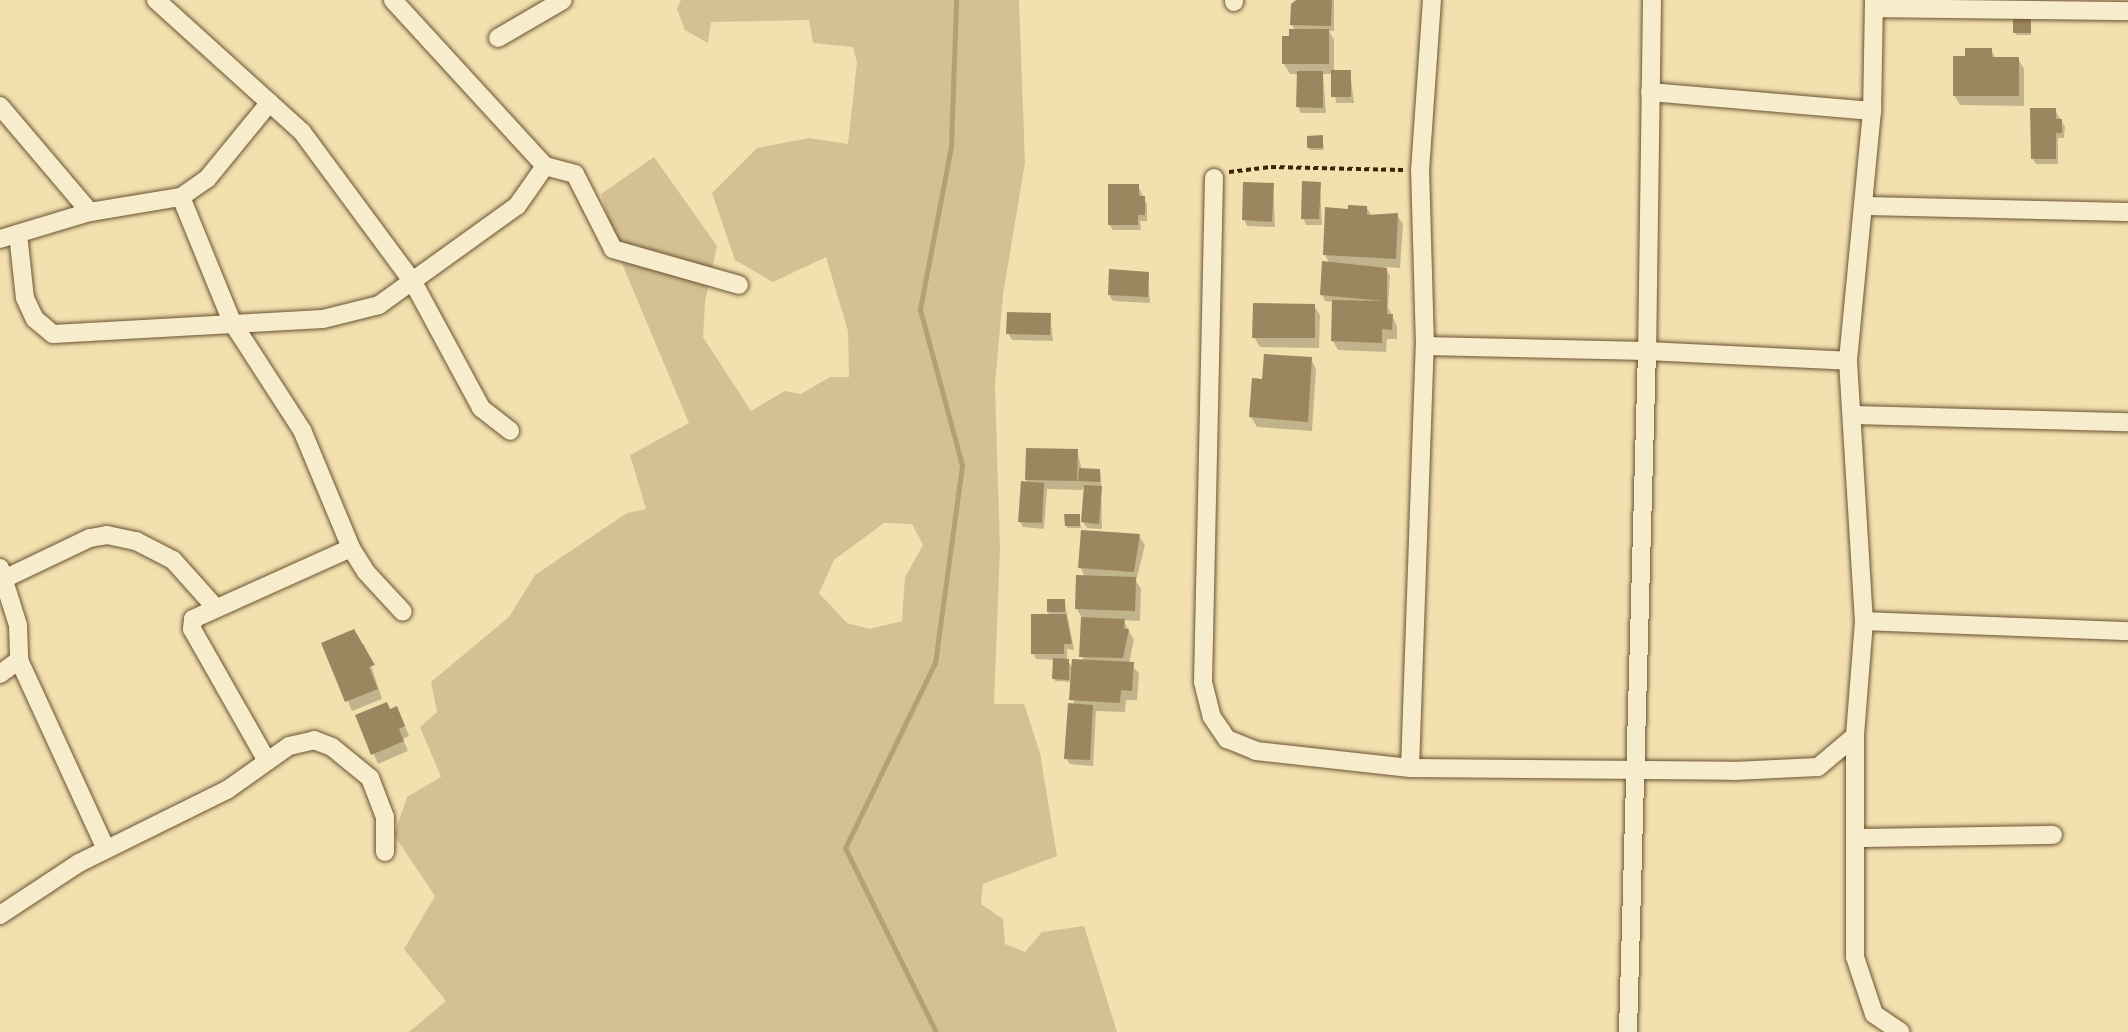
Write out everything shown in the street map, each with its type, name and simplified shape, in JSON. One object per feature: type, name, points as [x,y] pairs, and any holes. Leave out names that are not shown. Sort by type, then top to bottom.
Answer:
[{"type":"street","points":[[156,0],[302,132],[413,282],[481,408],[510,431]]},
{"type":"street","points":[[393,0],[545,166],[575,174],[613,249],[739,285]]},
{"type":"street","points":[[498,38],[563,0]]},
{"type":"street","points":[[1410,768],[1425,346],[1420,171],[1432,0]]},
{"type":"street","points":[[1628,1032],[1632,771],[1647,351],[1652,0]]},
{"type":"street","points":[[1901,1032],[1874,1014],[1861,985],[1855,957],[1855,736],[1864,621],[1854,415],[1848,361],[1865,206],[1872,111],[1874,4],[2128,11]]},
{"type":"street","points":[[1650,92],[1872,111]]},
{"type":"street","points":[[0,239],[90,212],[181,197],[207,179],[270,102]]},
{"type":"street","points":[[0,106],[90,212]]},
{"type":"street","points":[[18,234],[25,298],[35,319],[53,334],[353,315],[379,305],[517,206],[545,166]]},
{"type":"street","points":[[1214,178],[1203,682],[1212,716],[1227,739],[1255,751],[1410,768],[1632,771],[1801,770],[1818,767],[1855,736]]},
{"type":"street","points":[[181,197],[232,322],[302,430],[351,548],[366,572],[403,612]]},
{"type":"street","points":[[1865,206],[2128,212]]},
{"type":"street","points":[[1425,346],[1647,351],[1848,361]]},
{"type":"street","points":[[1854,415],[2128,422]]},
{"type":"street","points":[[106,849],[19,660],[18,625],[3,573],[90,538],[107,535],[136,541],[173,560],[216,608]]},
{"type":"street","points":[[267,761],[192,629],[194,620],[351,548]]},
{"type":"street","points":[[1864,621],[2128,631]]},
{"type":"street","points":[[0,674],[19,660]]},
{"type":"street","points":[[0,915],[106,849],[227,790],[289,746],[314,740],[332,747],[370,778],[380,796],[385,852]]},
{"type":"street","points":[[1856,838],[2053,835]]},
{"type":"path","points":[[1214,178],[1251,168],[1420,171]]},
{"type":"shaded area","points":[[681,0],[1019,0],[1025,163],[1003,295],[995,385],[1000,549],[994,704],[1024,704],[1040,753],[1057,856],[983,884],[981,904],[1003,919],[1005,944],[1025,952],[1042,932],[1084,926],[1117,1032],[409,1032],[446,1001],[404,949],[435,896],[394,835],[407,797],[441,777],[420,727],[437,712],[431,682],[509,617],[535,575],[627,513],[646,509],[630,455],[689,423],[623,266],[601,194],[654,157],[717,246],[705,302],[703,337],[751,411],[785,391],[801,394],[830,377],[849,377],[848,331],[826,257],[773,282],[735,260],[712,193],[757,148],[809,138],[848,144],[857,62],[853,47],[813,43],[809,20],[711,22],[708,43],[685,30],[677,9]],"holes":[[[884,523],[912,524],[923,545],[905,577],[902,621],[870,629],[847,623],[819,593],[834,560]]]},
{"type":"building","points":[[1296,0],[1332,0],[1331,26],[1290,25],[1291,4]]},
{"type":"building","points":[[2013,17],[2031,17],[2031,33],[2013,33]]},
{"type":"building","points":[[1289,29],[1329,29],[1329,64],[1282,64],[1282,36],[1289,36]]},
{"type":"building","points":[[1965,48],[1992,48],[1992,57],[2019,57],[2019,96],[1953,96],[1953,56],[1965,56]]},
{"type":"building","points":[[1331,70],[1351,70],[1351,97],[1331,97]]},
{"type":"building","points":[[1297,71],[1323,71],[1323,108],[1296,107]]},
{"type":"building","points":[[2030,108],[2056,108],[2056,119],[2062,119],[2062,133],[2056,133],[2056,159],[2031,159]]},
{"type":"building","points":[[1323,135],[1323,148],[1307,148],[1307,136]]},
{"type":"building","points":[[1302,181],[1321,182],[1319,219],[1301,219]]},
{"type":"building","points":[[1243,182],[1274,183],[1272,222],[1242,220]]},
{"type":"building","points":[[1108,184],[1139,184],[1139,196],[1145,196],[1145,215],[1138,215],[1138,225],[1108,225]]},
{"type":"building","points":[[1348,205],[1367,206],[1367,215],[1398,213],[1396,259],[1323,255],[1325,207],[1348,209]]},
{"type":"building","points":[[1322,261],[1387,268],[1387,314],[1393,314],[1392,330],[1382,329],[1382,343],[1331,341],[1332,300],[1384,301],[1320,295]]},
{"type":"building","points":[[1109,269],[1149,272],[1148,297],[1108,295]]},
{"type":"building","points":[[1253,303],[1315,304],[1315,338],[1252,338]]},
{"type":"building","points":[[1007,312],[1051,313],[1050,335],[1006,334]]},
{"type":"building","points":[[1264,354],[1312,357],[1308,422],[1249,417],[1252,378],[1262,379]]},
{"type":"building","points":[[1026,448],[1078,449],[1077,481],[1025,480]]},
{"type":"building","points":[[1079,468],[1100,469],[1100,482],[1078,481]]},
{"type":"building","points":[[1021,481],[1044,483],[1042,523],[1018,522]]},
{"type":"building","points":[[1084,485],[1102,486],[1099,524],[1081,522]]},
{"type":"building","points":[[1064,514],[1080,514],[1080,526],[1065,526]]},
{"type":"building","points":[[1081,530],[1140,534],[1134,572],[1078,568]]},
{"type":"building","points":[[1076,575],[1136,577],[1135,611],[1075,609]]},
{"type":"building","points":[[1047,599],[1065,599],[1065,612],[1047,612]]},
{"type":"building","points":[[1031,614],[1066,614],[1072,644],[1064,644],[1064,654],[1031,654]]},
{"type":"building","points":[[1081,617],[1125,619],[1124,629],[1129,629],[1123,658],[1079,657]]},
{"type":"building","points":[[354,629],[375,665],[369,667],[378,689],[345,702],[321,643]]},
{"type":"building","points":[[1053,658],[1069,659],[1069,680],[1052,679]]},
{"type":"building","points":[[1072,659],[1134,662],[1132,691],[1121,690],[1120,703],[1069,700]]},
{"type":"building","points":[[387,702],[390,709],[397,706],[405,726],[399,729],[404,741],[371,755],[355,715]]},
{"type":"building","points":[[1068,703],[1093,705],[1090,760],[1064,759]]},
{"type":"waterway","points":[[936,1032],[845,848],[935,663],[962,465],[920,309],[951,146],[956,0]]}]
